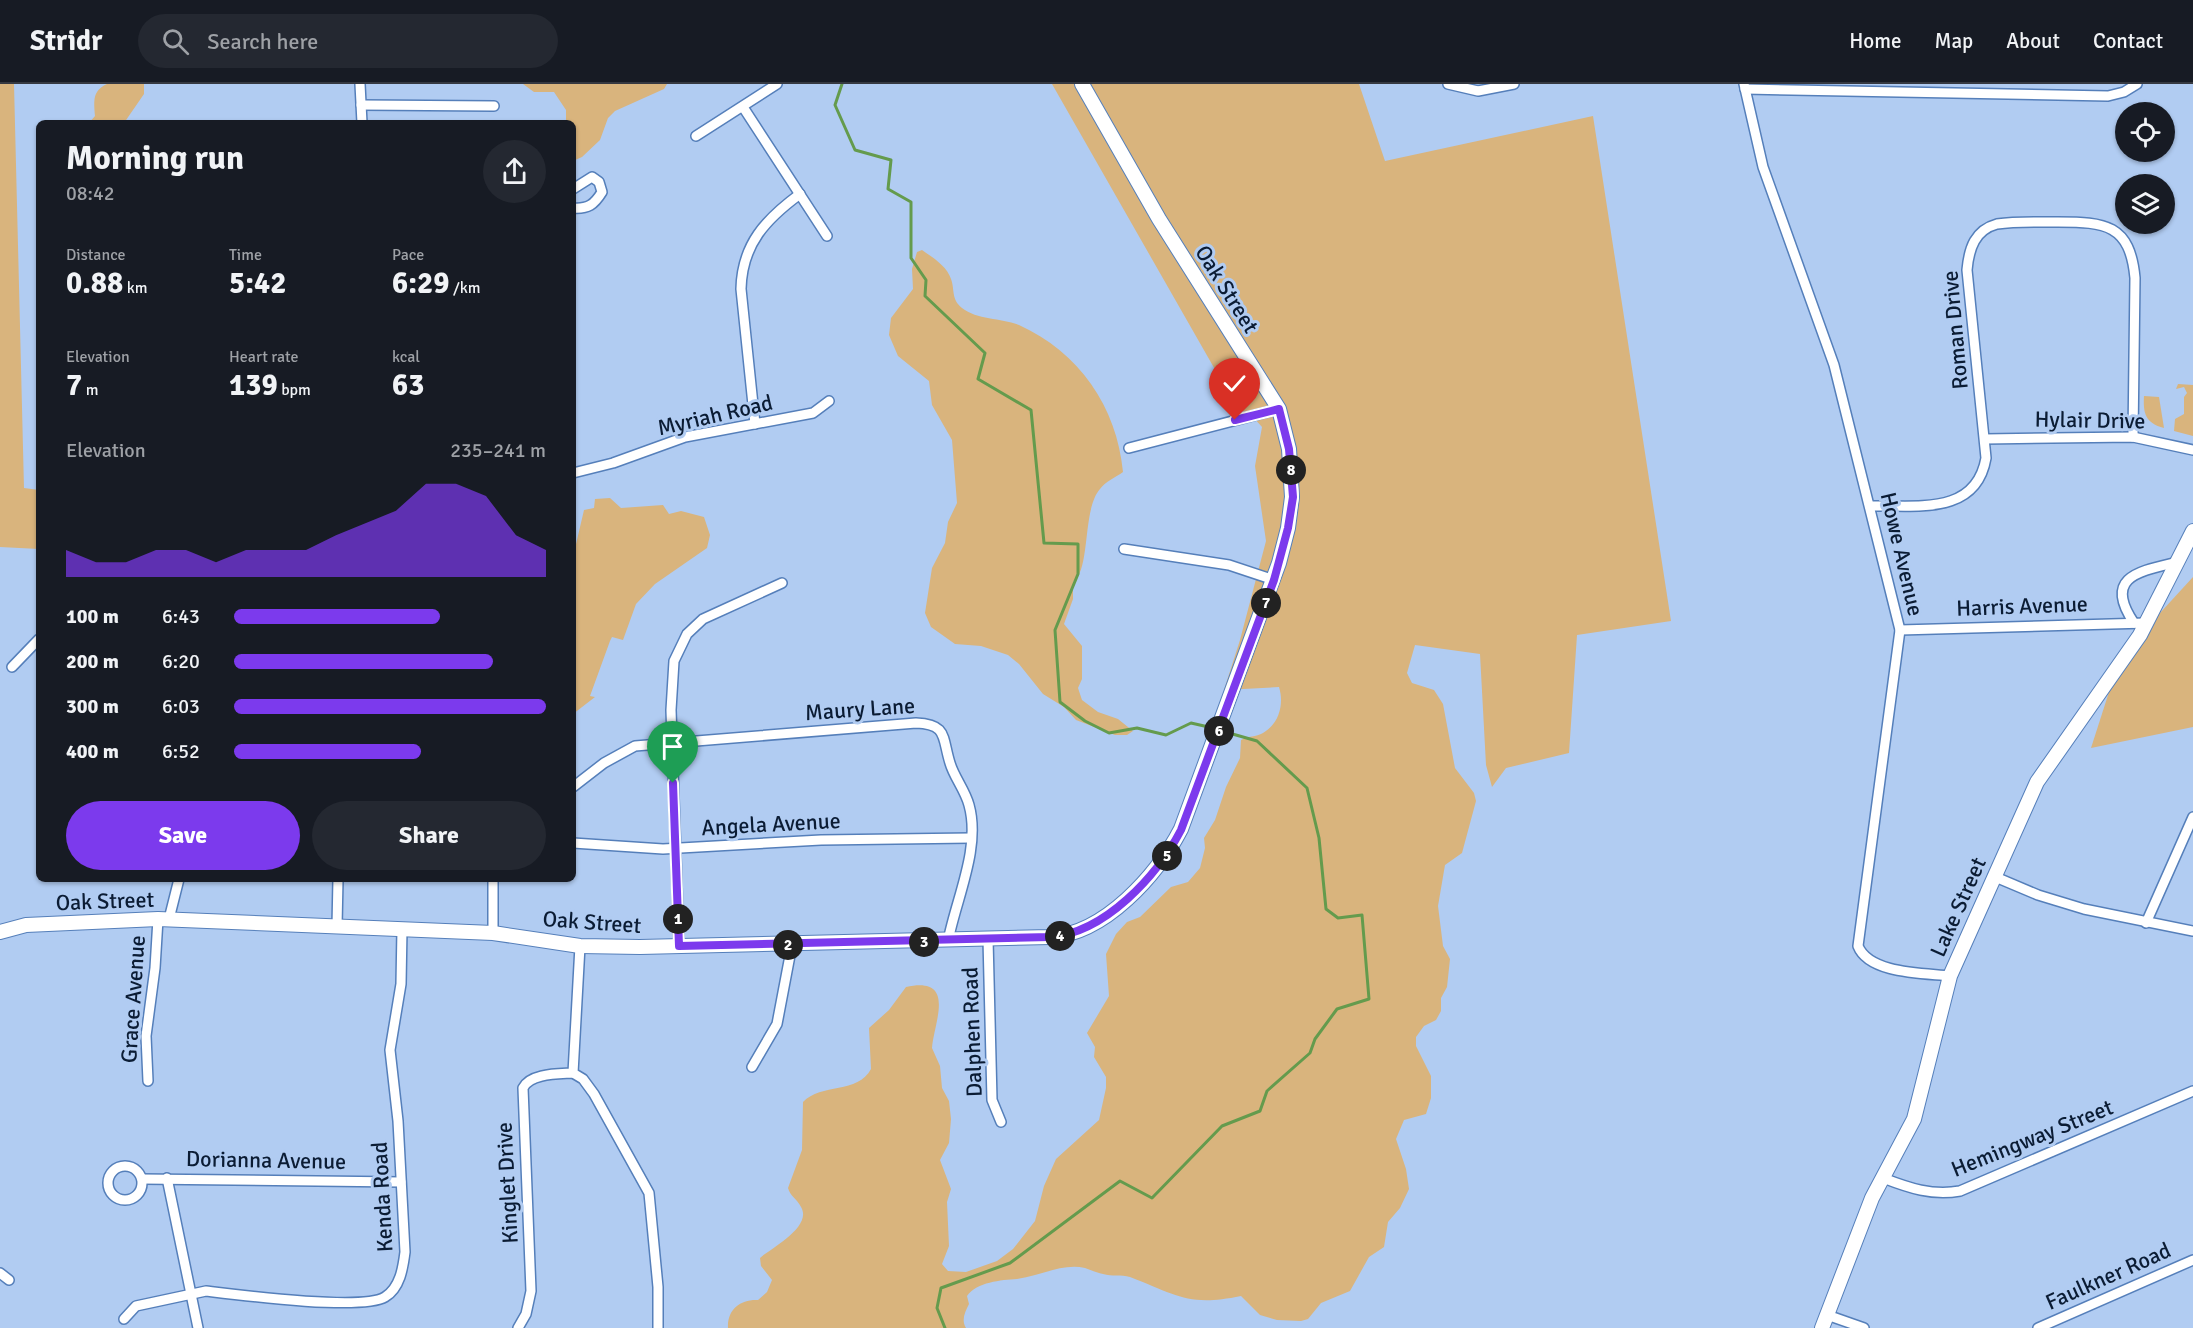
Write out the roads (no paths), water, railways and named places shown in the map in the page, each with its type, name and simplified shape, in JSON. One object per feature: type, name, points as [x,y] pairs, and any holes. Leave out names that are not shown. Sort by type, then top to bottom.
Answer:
[{"type":"street","points":[[360,84],[362,120]]},
{"type":"street","points":[[696,136],[777,84]]},
{"type":"street","name":"Oak Street","points":[[0,932],[26,925],[164,919],[493,933],[580,946],[679,946],[1054,937],[1077,933],[1096,924],[1130,894],[1169,852],[1181,830],[1274,580],[1288,528],[1293,497],[1289,449],[1279,409],[1159,219],[1082,84]]},
{"type":"street","points":[[1448,84],[1478,91],[1514,84]]},
{"type":"street","points":[[1744,86],[2108,96],[2124,92],[2137,84]]},
{"type":"street","name":"Howe Avenue","points":[[1744,86],[1763,167],[1834,365],[1871,506],[1900,630],[1858,946],[1864,958],[1880,966],[1950,976]]},
{"type":"street","points":[[361,105],[494,106]]},
{"type":"street","points":[[743,107],[827,236]]},
{"type":"street","points":[[576,187],[592,177],[599,182],[602,192],[595,203],[588,208],[576,208]]},
{"type":"street","points":[[755,424],[741,289],[745,260],[753,239],[764,224],[800,194]]},
{"type":"street","name":"Roman Drive","points":[[1871,506],[1945,503],[1962,497],[1976,486],[1983,472],[1986,458],[1985,439],[1968,260],[1973,244],[1981,232],[1993,225],[2015,222],[2100,224],[2113,229],[2125,240],[2132,253],[2134,278],[2133,437]]},
{"type":"street","name":"Myriah Road","points":[[576,472],[613,463],[685,437],[813,413],[829,400]]},
{"type":"street","points":[[1129,448],[1279,409]]},
{"type":"street","name":"Hylair Drive","points":[[1985,439],[2133,437],[2193,450]]},
{"type":"street","name":"Lake Street","points":[[1824,1321],[1872,1198],[1914,1119],[1950,976],[2037,782],[2178,562],[2193,531]]},
{"type":"street","points":[[1124,549],[1213,562],[1274,580]]},
{"type":"street","points":[[2140,623],[2122,592],[2124,583],[2129,576],[2178,562]]},
{"type":"street","points":[[679,946],[672,742],[672,672],[677,652],[687,634],[714,612],[782,583]]},
{"type":"street","name":"Harris Avenue","points":[[1900,630],[2140,623]]},
{"type":"street","points":[[12,667],[36,642]]},
{"type":"street","name":"Maury Lane","points":[[576,785],[629,747],[916,723],[931,724],[942,731],[950,762],[969,804],[971,838],[948,941]]},
{"type":"street","points":[[2146,923],[2193,817]]},
{"type":"street","name":"Angela Avenue","points":[[576,843],[637,849],[676,849],[828,840],[971,838]]},
{"type":"street","points":[[1994,876],[2065,903],[2146,923],[2193,931]]},
{"type":"street","name":"Grace Avenue","points":[[148,1081],[146,1036],[155,968],[164,919],[178,882]]},
{"type":"street","points":[[337,926],[338,882]]},
{"type":"street","points":[[493,882],[493,933]]},
{"type":"street","name":"Kenda Road","points":[[124,1320],[136,1306],[190,1292],[206,1291],[356,1304],[382,1299],[396,1285],[404,1264],[401,1182],[390,1050],[402,975],[402,929]]},
{"type":"street","name":"Dalphen Road","points":[[988,939],[992,1100],[1001,1122]]},
{"type":"street","points":[[752,1067],[777,1024],[792,945]]},
{"type":"street","points":[[580,946],[573,1073],[583,1079],[590,1088],[649,1193],[657,1271],[658,1328]]},
{"type":"street","name":"Kinglet Drive","points":[[518,1328],[527,1310],[531,1291],[523,1088],[528,1081],[573,1073]]},
{"type":"street","name":"Hemingway Street","points":[[1883,1178],[1921,1191],[1948,1193],[1960,1191],[2193,1091]]},
{"type":"street","points":[[167,1178],[198,1328]]},
{"type":"street","name":"Dorianna Avenue","points":[[141,1179],[401,1182]]},
{"type":"street","name":"Faulkner Road","points":[[2038,1328],[2193,1260]]},
{"type":"street","points":[[0,1273],[9,1280]]},
{"type":"street","points":[[2065,1316],[2068,1327]]},
{"type":"street","points":[[1824,1321],[1864,1328]]},
{"type":"waterway","points":[[842,84],[835,105],[855,150],[891,160],[888,189],[911,202],[911,258],[926,280],[925,296],[985,353],[978,379],[1031,410],[1044,543],[1078,544],[1078,574],[1055,630],[1060,702],[1085,721],[1109,733],[1137,728],[1166,735],[1191,723],[1213,728]]},
{"type":"waterway","points":[[945,1328],[937,1308],[941,1288],[1010,1263],[1120,1181],[1152,1198],[1222,1126],[1260,1111],[1267,1091],[1310,1053],[1315,1039],[1337,1009],[1369,999],[1362,915],[1338,918],[1326,909],[1319,838],[1307,788],[1257,741],[1222,731]]}]
